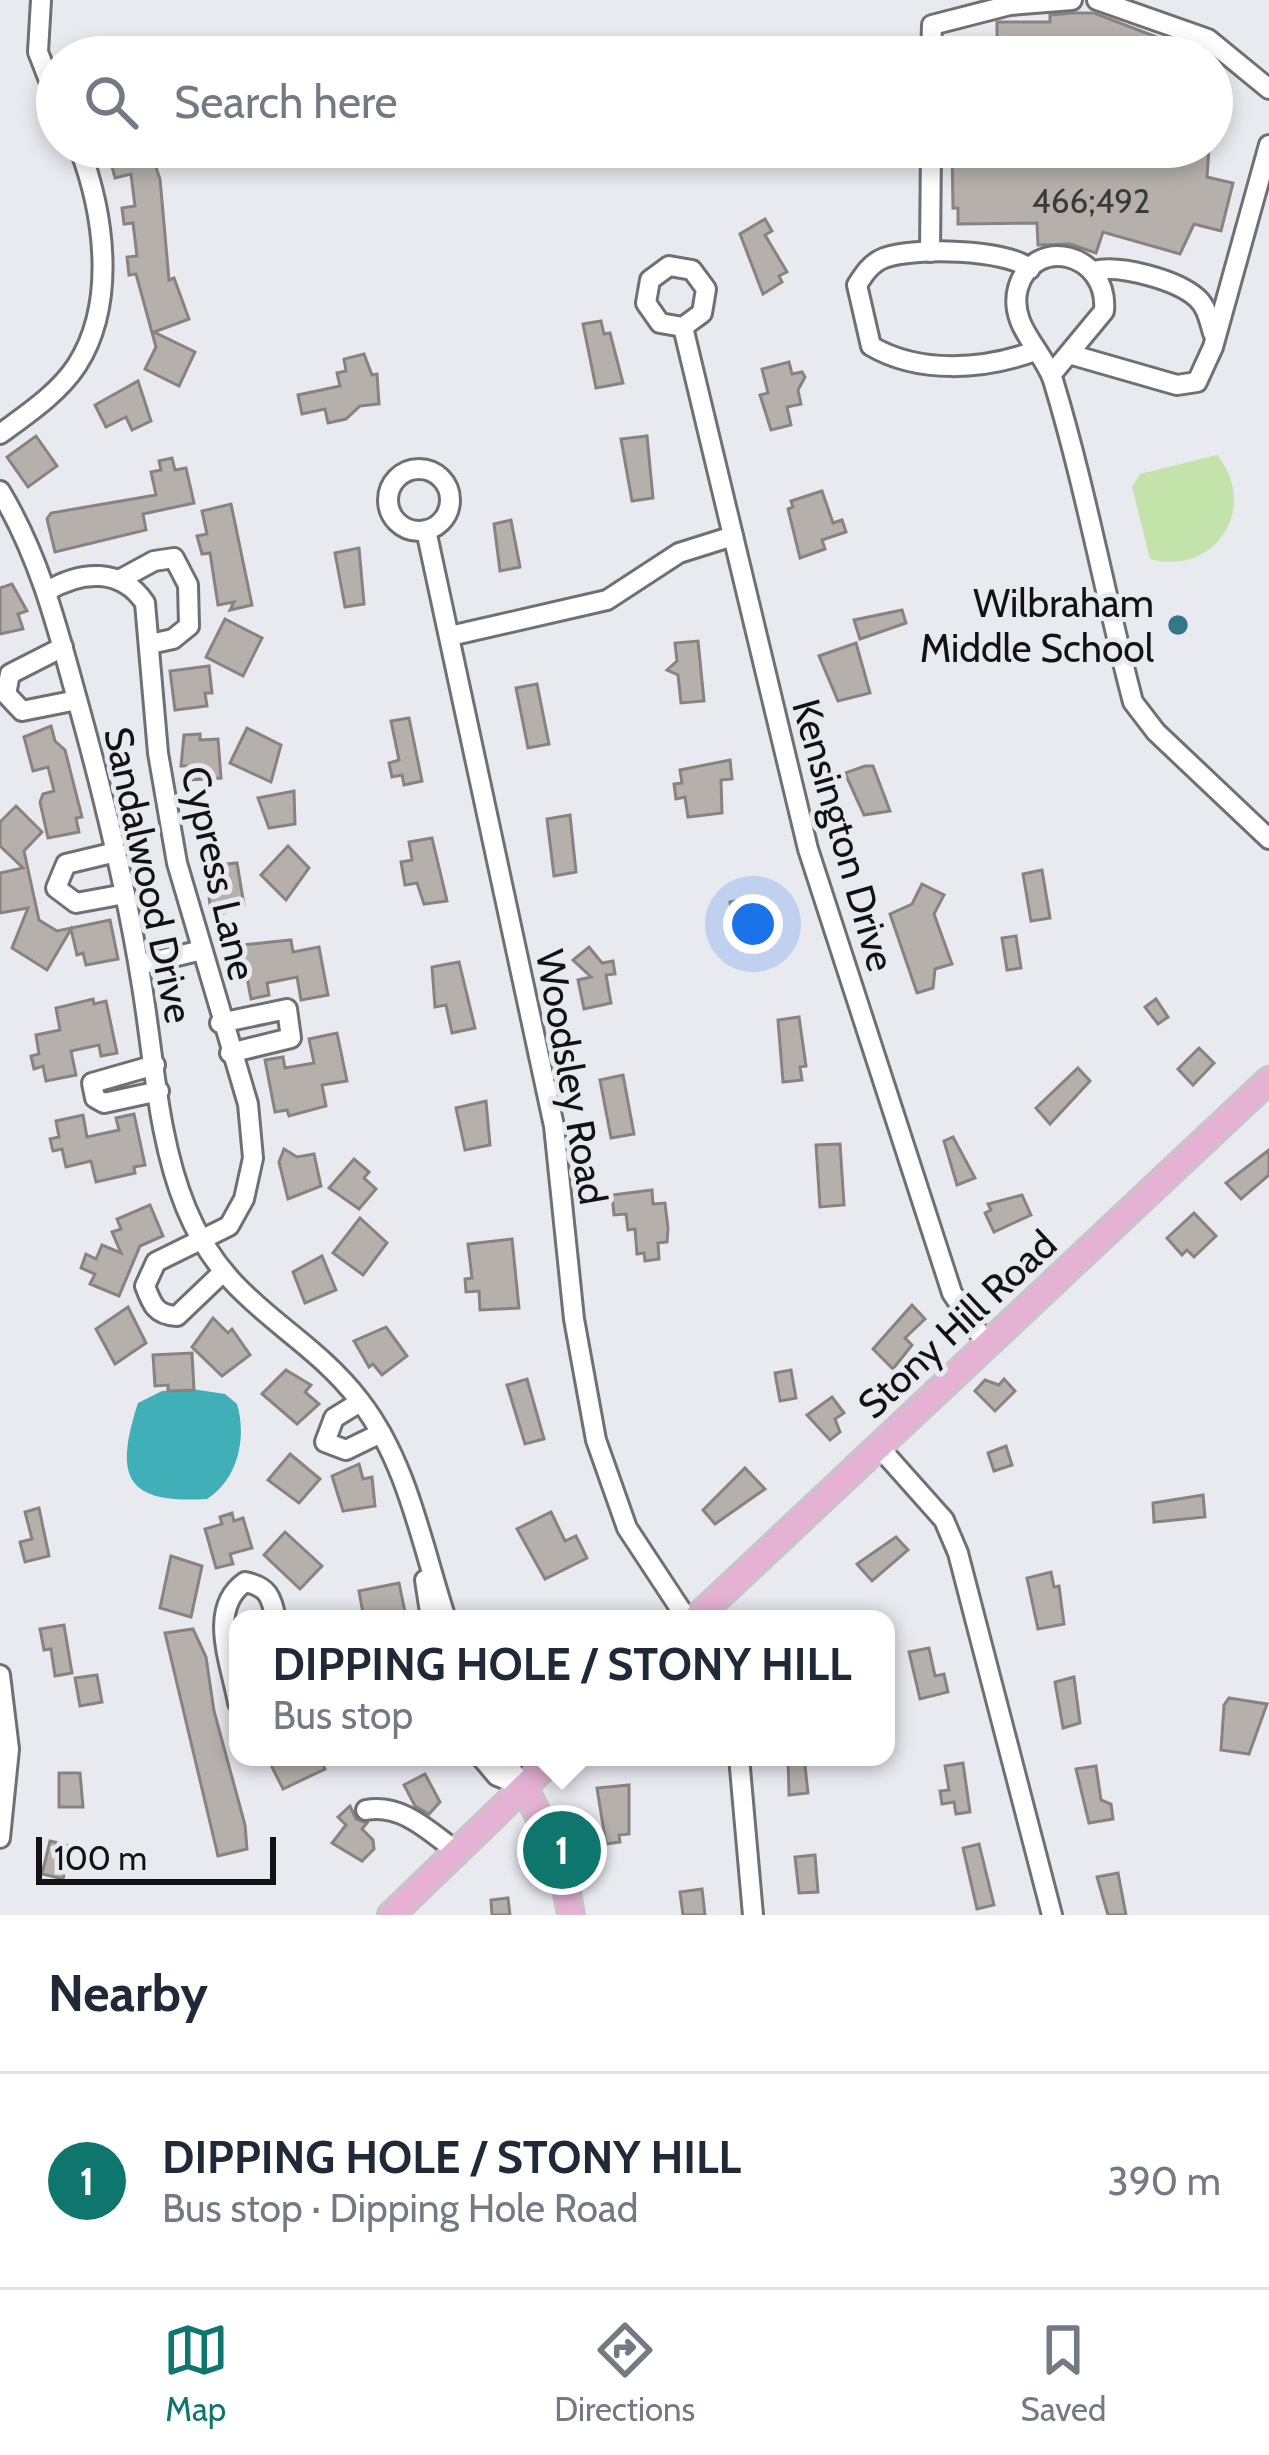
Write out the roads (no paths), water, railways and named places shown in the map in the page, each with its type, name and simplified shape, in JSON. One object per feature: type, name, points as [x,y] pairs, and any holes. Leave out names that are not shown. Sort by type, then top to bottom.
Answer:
[{"type":"main road","name":"Stony Hill Road","points":[[701,1610],[1269,1080]]},
{"type":"main road","points":[[391,1915],[546,1766]]},
{"type":"main road","points":[[524,1787],[555,1844],[571,1915]]},
{"type":"street","points":[[39,36],[41,0]]},
{"type":"street","points":[[932,36],[932,26],[1010,5],[1072,0]]},
{"type":"street","points":[[1097,0],[1199,36]]},
{"type":"street","points":[[1233,59],[1269,89]]},
{"type":"street","points":[[1069,354],[1186,385],[1197,382],[1206,370],[1269,145]]},
{"type":"street","points":[[0,434],[77,366],[98,307],[101,246],[84,168]]},
{"type":"street","points":[[930,252],[931,168]]},
{"type":"street","points":[[1030,269],[1022,262],[984,255],[930,252],[885,258],[867,270],[856,286],[871,346],[909,364],[1002,363],[1035,351]]},
{"type":"street","points":[[1213,333],[1206,308],[1195,296],[1147,278],[1094,271],[1067,256],[1052,257],[1030,269],[1018,286],[1016,307],[1051,375],[1132,702],[1156,732],[1269,839]]},
{"type":"street","points":[[1051,375],[1104,311],[1102,284],[1094,271]]},
{"type":"street","name":"Kensington Drive","points":[[683,327],[816,879],[945,1272],[959,1307],[987,1345]]},
{"type":"street","name":"Sandalwood Drive","points":[[0,491],[47,591],[116,852],[176,1180],[221,1274],[360,1402],[381,1433],[422,1546]]},
{"type":"street","name":"Woodsley Road","points":[[426,530],[554,1126],[574,1319],[596,1440],[627,1528],[685,1610]]},
{"type":"street","points":[[450,636],[607,600],[679,553],[733,536]]},
{"type":"street","points":[[47,591],[82,575],[119,580],[154,561],[174,558],[182,566],[189,626],[182,635],[150,644]]},
{"type":"street","name":"Cypress Lane","points":[[119,580],[135,589],[145,603],[164,793],[199,951],[250,1117],[250,1177],[229,1226],[156,1262],[145,1286],[152,1305],[164,1316],[177,1316],[221,1274]]},
{"type":"street","points":[[63,647],[10,674],[6,694],[22,711],[77,700]]},
{"type":"street","points":[[116,852],[66,864],[56,888],[76,902],[125,894]]},
{"type":"street","points":[[139,965],[199,951]]},
{"type":"street","points":[[220,1023],[286,1009],[291,1020],[291,1038],[230,1053]]},
{"type":"street","points":[[155,1065],[92,1083],[95,1098],[104,1103],[159,1091]]},
{"type":"street","points":[[360,1402],[334,1418],[325,1442],[346,1450],[381,1433]]},
{"type":"street","points":[[879,1447],[944,1520],[958,1553],[1052,1915]]},
{"type":"street","points":[[422,1546],[430,1610]]},
{"type":"street","points":[[422,1546],[443,1610]]},
{"type":"street","points":[[229,1652],[222,1612],[226,1596],[245,1582],[260,1585],[271,1595],[274,1610]]},
{"type":"street","points":[[0,1675],[8,1767],[0,1838]]},
{"type":"street","points":[[488,1766],[496,1776],[524,1787]]},
{"type":"street","points":[[509,1766],[524,1787]]},
{"type":"street","points":[[740,1766],[753,1915]]},
{"type":"street","points":[[366,1810],[382,1807],[406,1816],[456,1851]]},
{"type":"water","points":[[162,1391],[225,1394],[237,1404],[241,1430],[237,1457],[226,1480],[207,1499],[158,1497],[133,1481],[128,1467],[127,1450],[138,1403]]},
{"type":"place","name":"Wilbraham Middle School","points":[[1178,625]]},
{"type":"place","name":"DIPPING HOLE / STONY HILL","points":[[562,1850]]}]
